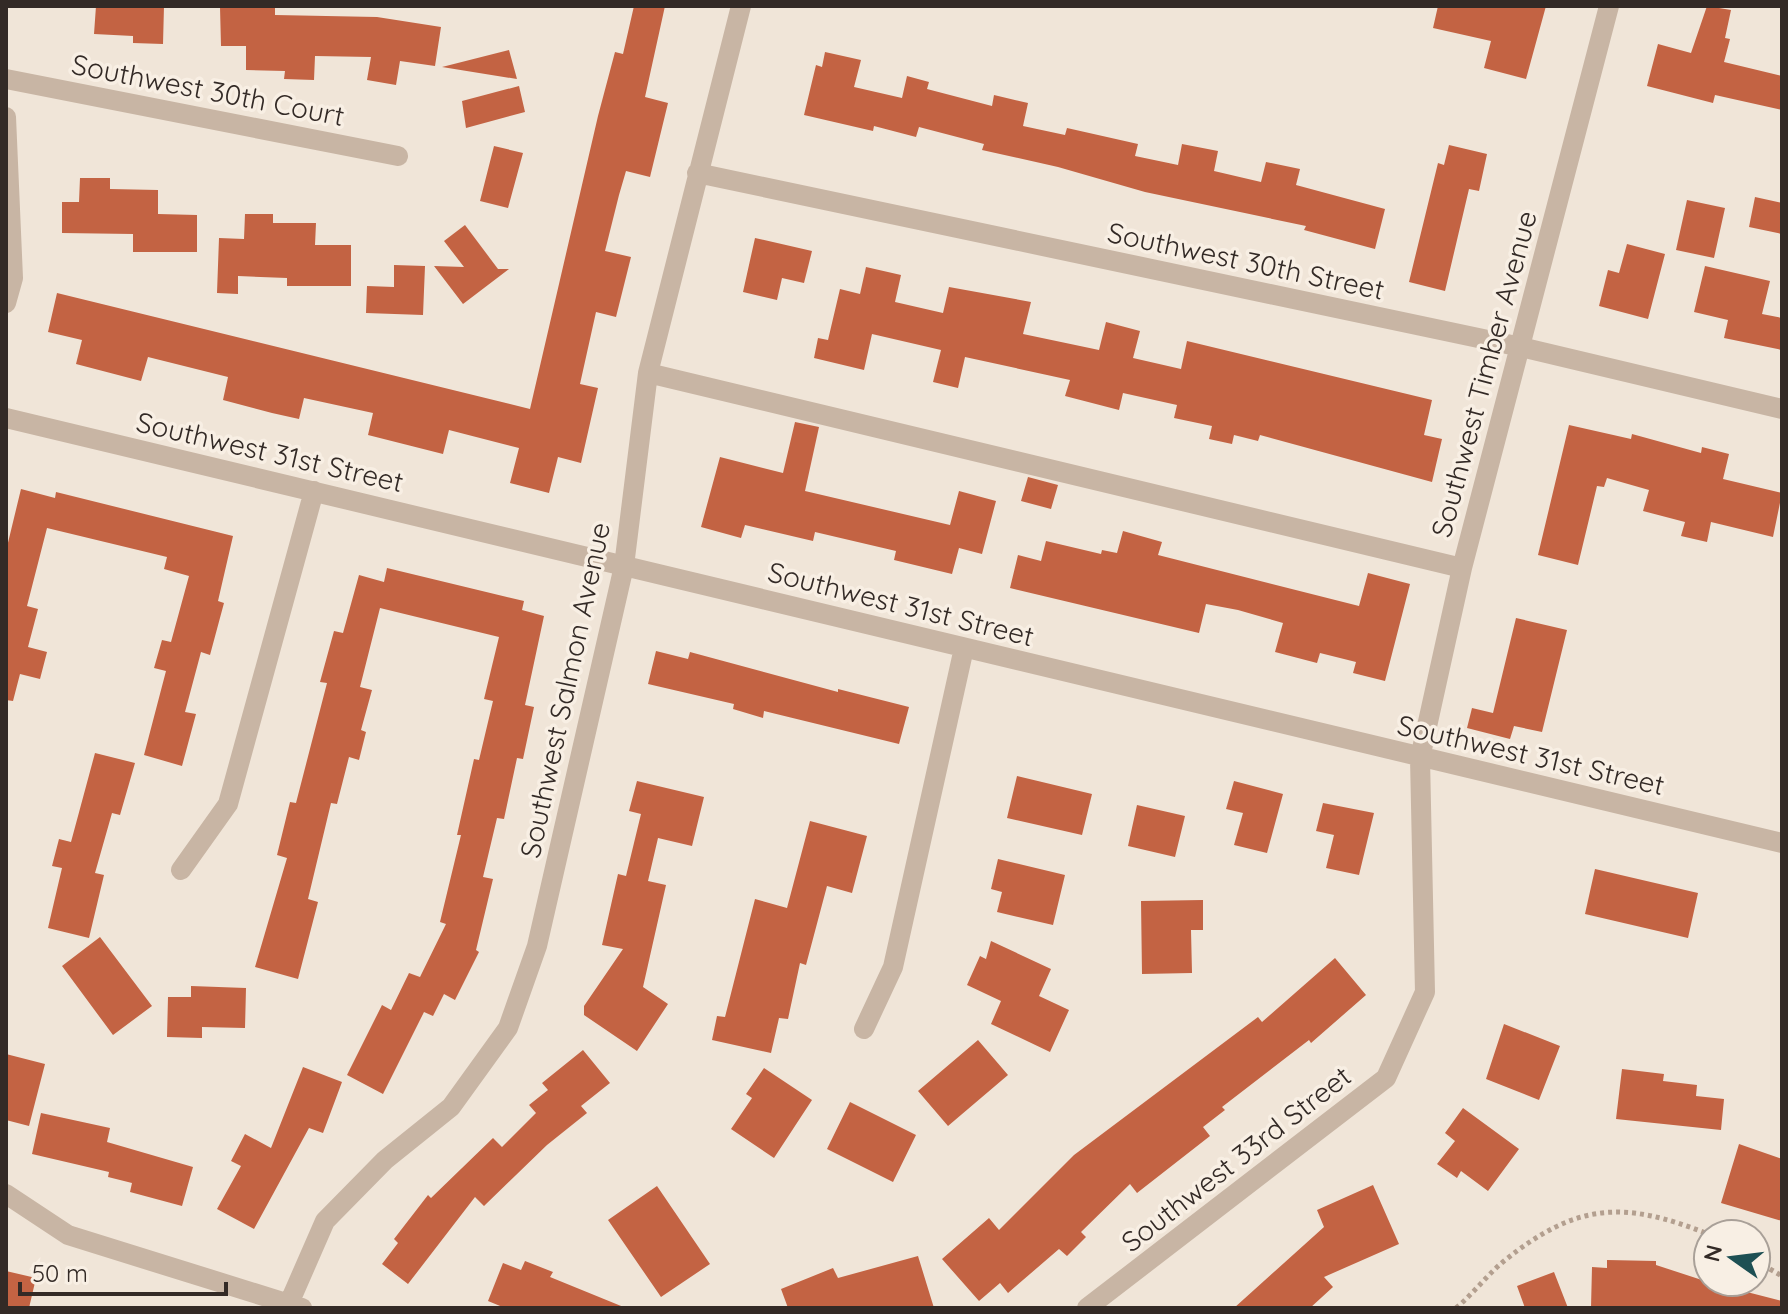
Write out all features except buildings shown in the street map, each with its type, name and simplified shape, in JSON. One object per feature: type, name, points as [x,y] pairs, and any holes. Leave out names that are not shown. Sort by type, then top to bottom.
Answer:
[{"type":"street","name":"Southwest Salmon Avenue","points":[[292,1306],[325,1221],[385,1160],[451,1107],[508,1028],[537,946],[624,566],[648,373],[741,6]]},
{"type":"street","name":"Southwest Timber Avenue","points":[[1420,758],[1462,568],[1609,6]]},
{"type":"street","name":"Southwest 30th Court","points":[[6,79],[398,156]]},
{"type":"street","points":[[6,117],[13,278],[6,303]]},
{"type":"street","name":"Southwest 30th Street","points":[[697,173],[1521,347],[1782,409]]},
{"type":"street","points":[[648,373],[1462,568]]},
{"type":"street","name":"Southwest 31st Street","points":[[6,418],[1782,843]]},
{"type":"street","points":[[181,870],[228,804],[314,491]]},
{"type":"street","points":[[864,1029],[893,967],[964,648]]},
{"type":"street","name":"Southwest 33rd Street","points":[[1087,1308],[1386,1078],[1425,992],[1420,758]]},
{"type":"street","points":[[6,1194],[68,1235],[292,1306]]},
{"type":"path","points":[[1456,1308],[1503,1262],[1557,1224],[1605,1210],[1671,1219],[1692,1228]]}]
